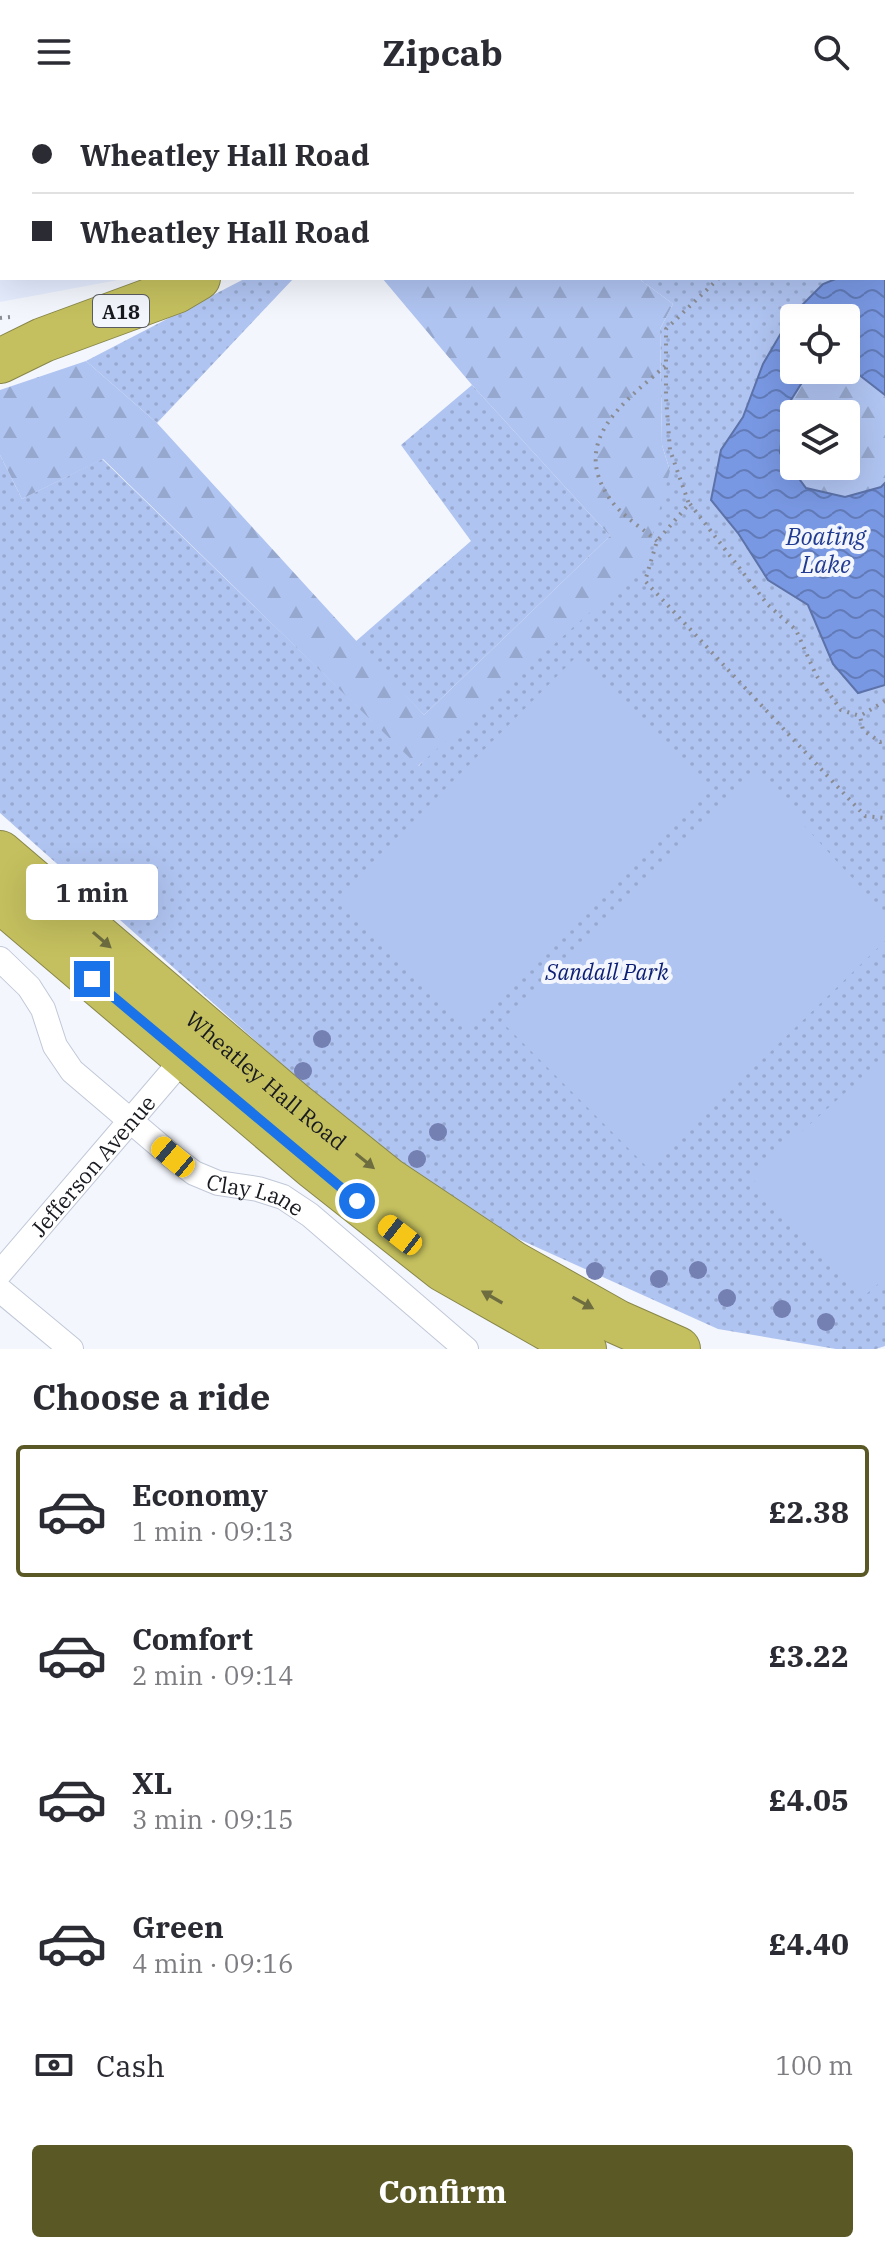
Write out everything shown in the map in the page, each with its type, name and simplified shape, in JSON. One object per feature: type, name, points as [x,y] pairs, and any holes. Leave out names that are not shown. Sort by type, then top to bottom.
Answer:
[{"type":"highway","name":"A18","points":[[0,361],[43,340],[176,291],[195,280]]},
{"type":"highway","name":"A18","points":[[0,346],[43,340]]},
{"type":"highway","name":"Wheatley Hall Road","points":[[0,853],[295,1105],[387,1179],[514,1264],[617,1322],[678,1349]]},
{"type":"highway","name":"Wheatley Hall Road","points":[[0,900],[314,1167],[443,1269],[584,1349]]},
{"type":"street","name":"Clay Lane","points":[[0,959],[29,987],[43,1009],[55,1046],[72,1071],[131,1121],[194,1173],[218,1183],[258,1189],[283,1197],[310,1215],[466,1349]]},
{"type":"street","name":"Jefferson Avenue","points":[[0,1273],[184,1058]]},
{"type":"street","points":[[0,1290],[71,1349]]},
{"type":"path","points":[[717,280],[666,329],[670,450],[689,504],[768,605],[796,630],[816,675],[841,710],[860,716],[885,701]]},
{"type":"path","points":[[657,541],[611,500],[597,472],[597,442],[611,415],[666,365]]},
{"type":"path","points":[[689,504],[657,541],[645,581],[865,816],[885,818]]},
{"type":"path","points":[[860,716],[863,730],[880,742],[885,741]]},
{"type":"shaded area","points":[[0,280],[118,280],[0,302]]},
{"type":"green space","points":[[242,280],[292,280],[157,423],[86,361]]},
{"type":"green space","points":[[384,280],[641,280],[673,304],[660,329],[662,445],[670,471],[645,563],[418,766],[103,459],[22,499],[0,455],[0,390],[86,361],[157,423],[424,715],[610,536],[472,385]]},
{"type":"green space","name":"Sandall Park","points":[[641,280],[885,280],[885,1346],[876,1349],[836,1349],[718,1329],[483,1223],[378,1150],[0,813],[0,455],[22,499],[102,459],[419,766],[670,471],[662,445],[660,329],[673,304]]},
{"type":"green space","points":[[860,376],[885,395],[885,483],[881,487],[845,497],[806,488],[800,480],[860,480],[860,400],[791,400],[801,384],[860,384]]},
{"type":"green space","points":[[472,385],[610,536],[424,715],[355,642],[471,541],[401,445]]},
{"type":"green space","points":[[576,657],[708,787],[465,1028],[336,899]]},
{"type":"green space","points":[[757,774],[885,914],[885,941],[649,1169],[501,1021]]},
{"type":"green space","points":[[885,1057],[885,1278],[863,1297],[751,1177]]},
{"type":"water","name":"Boating Lake","points":[[833,280],[885,280],[885,395],[860,376],[860,304],[803,304],[823,284]]},
{"type":"water","name":"Boating Lake","points":[[780,335],[780,384],[801,384],[791,400],[780,400],[780,480],[800,480],[806,488],[845,497],[881,487],[885,483],[885,685],[858,693],[833,664],[808,605],[768,580],[738,533],[711,500],[721,450],[743,417],[763,364]]},
{"type":"route","points":[[92,979],[357,1201]]}]
